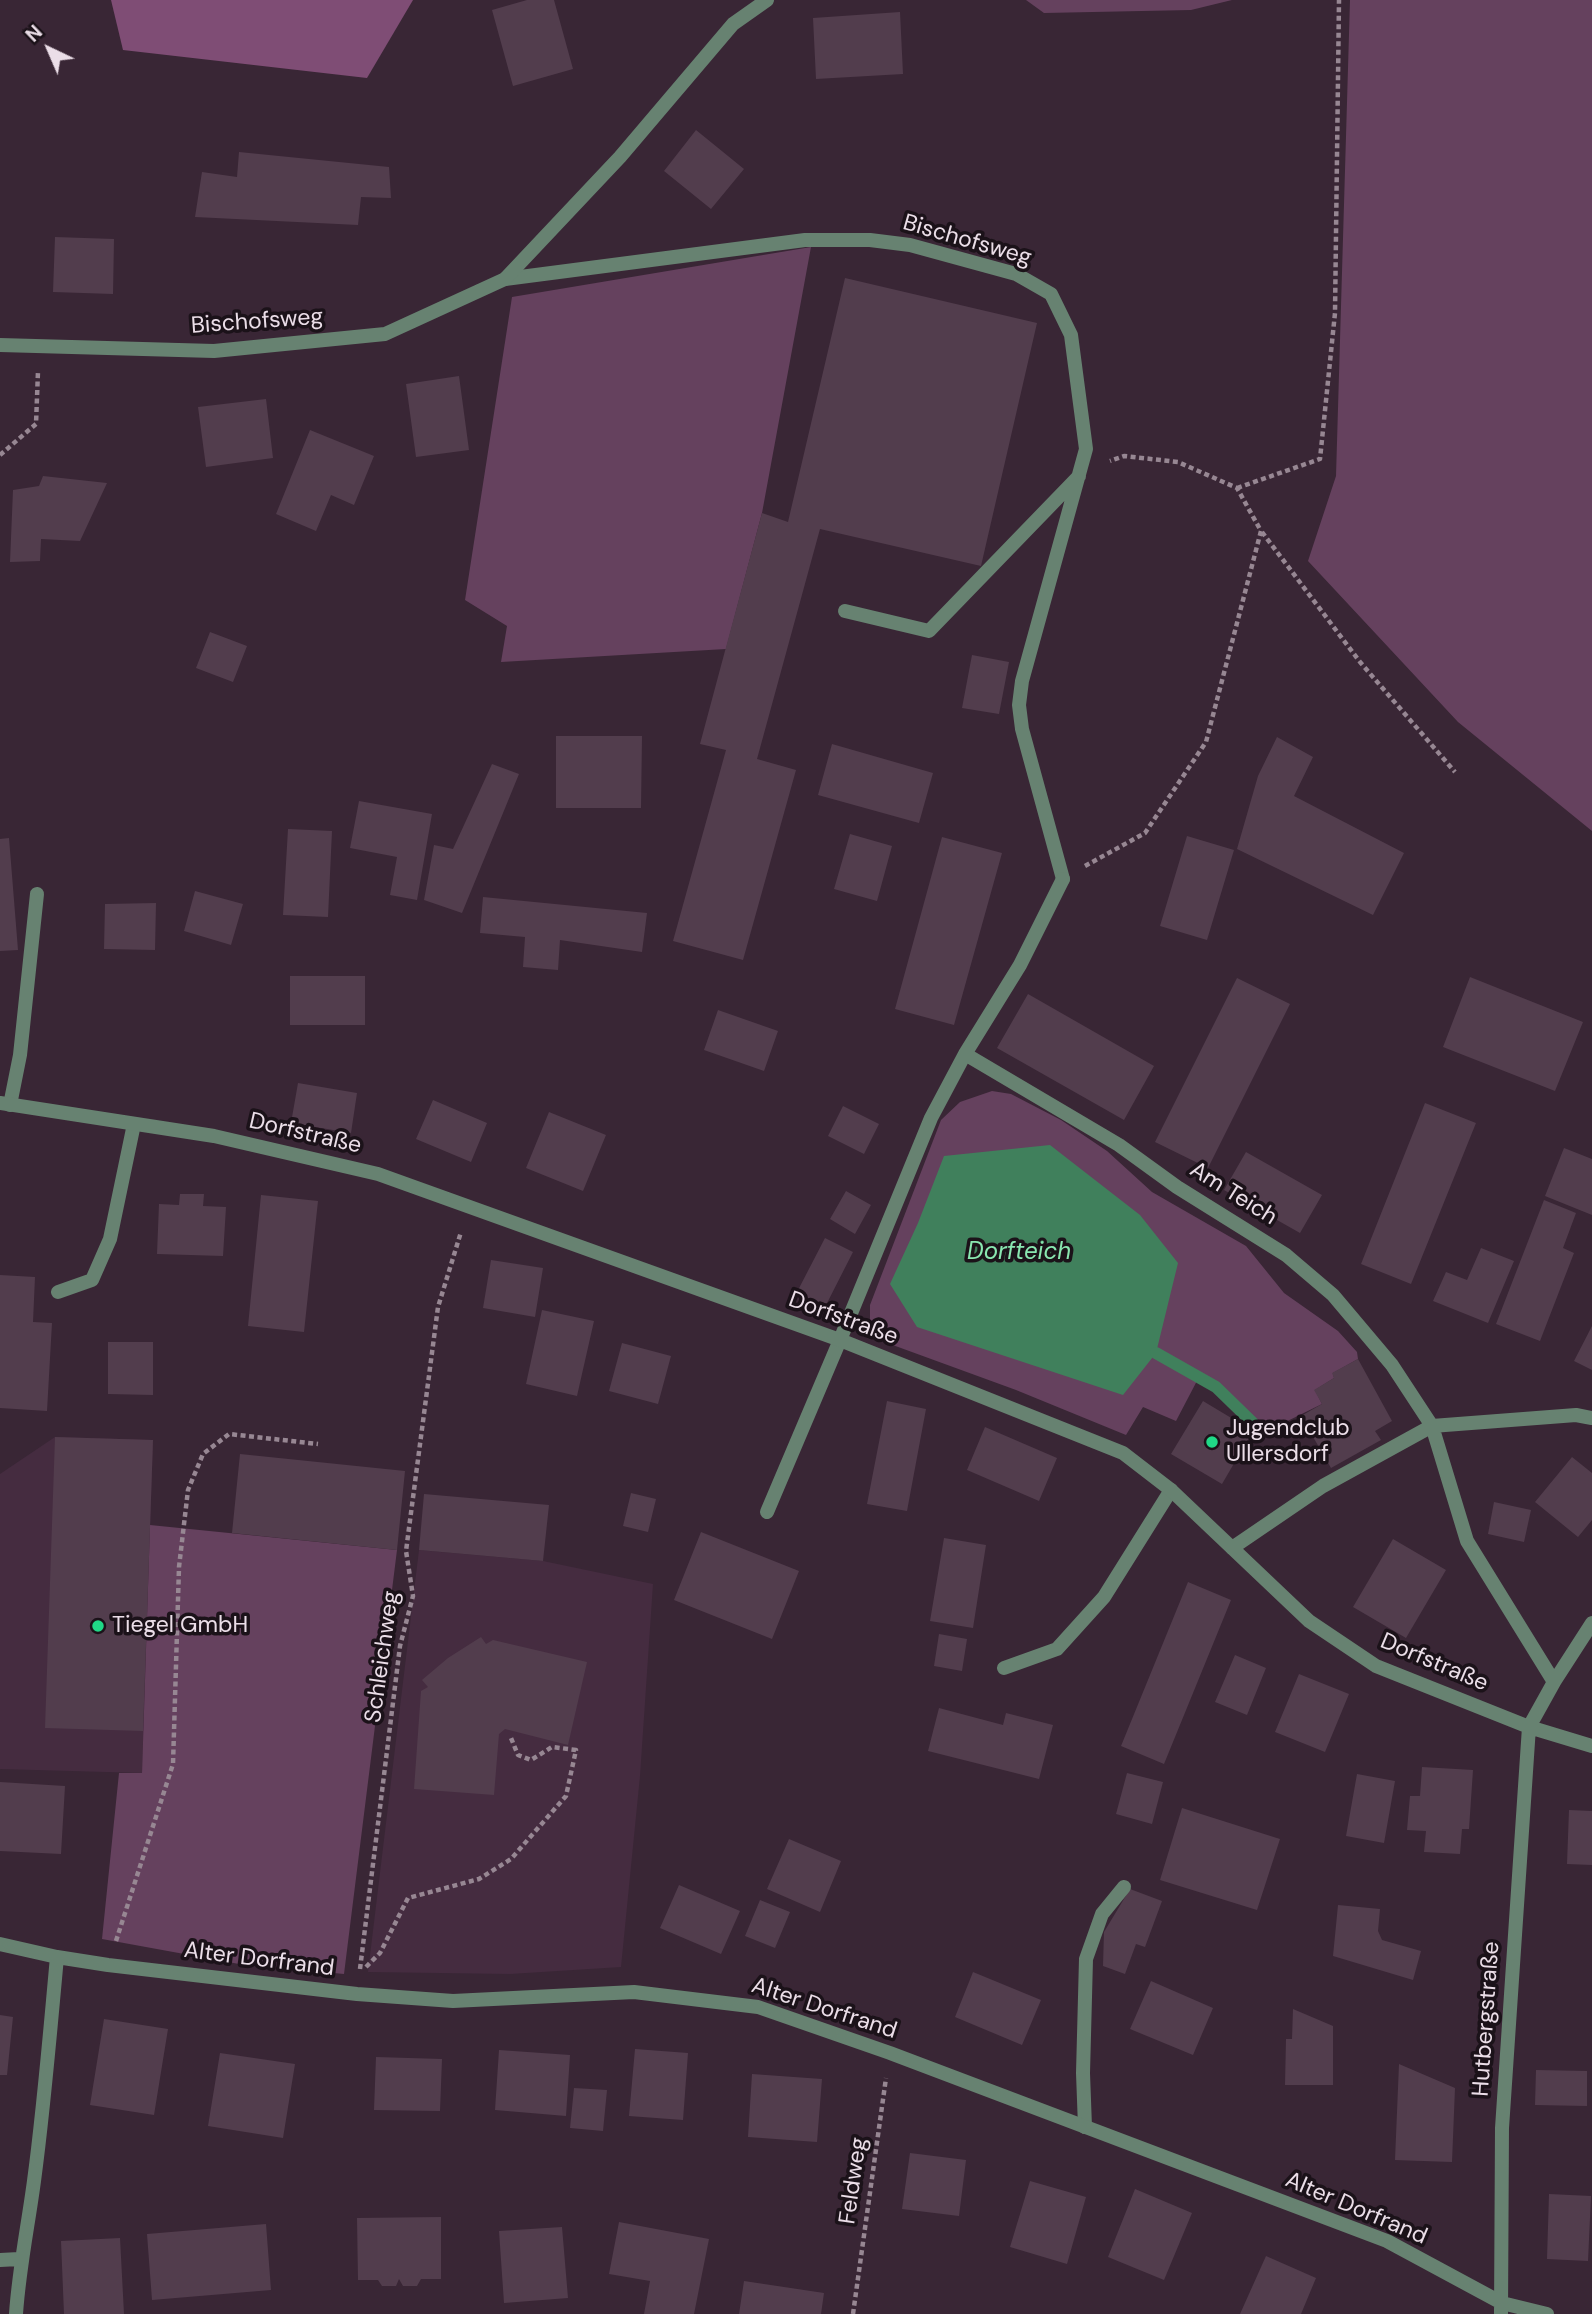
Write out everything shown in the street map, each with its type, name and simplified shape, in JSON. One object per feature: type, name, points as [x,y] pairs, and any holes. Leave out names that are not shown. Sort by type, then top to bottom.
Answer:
[{"type":"street","name":"Bischofsweg","points":[[505,279],[620,157],[733,24],[767,0]]},
{"type":"street","name":"Bischofsweg","points":[[0,345],[214,351],[385,334],[505,279],[804,240],[848,239],[910,245],[1016,274],[1051,294],[1071,335],[1086,428],[1086,449],[1080,475],[1022,681],[1019,705],[1022,729],[1063,879]]},
{"type":"street","points":[[845,611],[929,631],[1080,475]]},
{"type":"street","points":[[767,1512],[932,1118],[965,1054],[1020,965],[1063,879]]},
{"type":"street","points":[[5,1104],[20,1055],[37,894]]},
{"type":"street","name":"Am Teich","points":[[965,1054],[1119,1145],[1177,1187],[1286,1255],[1334,1295],[1392,1365],[1432,1426],[1467,1541],[1555,1682]]},
{"type":"street","name":"Dorfstraße","points":[[5,1104],[214,1136],[378,1174],[469,1204],[713,1296],[841,1340],[1123,1453],[1171,1490],[1309,1621],[1376,1666],[1528,1727],[1592,1746]]},
{"type":"street","points":[[58,1292],[92,1280],[110,1240],[134,1124]]},
{"type":"street","points":[[1232,1548],[1323,1486],[1432,1426],[1576,1415],[1592,1418]]},
{"type":"street","points":[[1004,1668],[1057,1649],[1104,1597],[1171,1490]]},
{"type":"street","points":[[1528,1727],[1592,1623]]},
{"type":"street","name":"Hutbergstraße","points":[[1502,2309],[1502,2129],[1528,1727]]},
{"type":"street","points":[[1085,2127],[1083,2073],[1086,1959],[1102,1914],[1124,1887]]},
{"type":"street","name":"Alter Dorfrand","points":[[0,1944],[57,1958],[357,1994],[453,2001],[634,1992],[758,2007],[890,2053],[1387,2241],[1502,2309],[1546,2314]]},
{"type":"street","points":[[16,2314],[19,2259],[33,2184],[57,1958]]},
{"type":"street","points":[[0,2260],[19,2259]]},
{"type":"path","points":[[1237,488],[1320,459],[1335,313],[1339,0]]},
{"type":"path","points":[[0,455],[36,424],[39,347]]},
{"type":"path","points":[[1080,475],[1124,456],[1178,462],[1237,488],[1261,531],[1360,662],[1455,772]]},
{"type":"path","points":[[1063,879],[1145,833],[1206,742],[1261,531]]},
{"type":"path","name":"Schleichweg","points":[[469,1204],[437,1321],[406,1551],[413,1596],[400,1646],[360,1973],[380,1953],[408,1898],[479,1879],[511,1859],[566,1796],[576,1750],[552,1747],[531,1760],[518,1755],[511,1738]]},
{"type":"path","points":[[108,1965],[173,1764],[178,1567],[188,1490],[203,1454],[229,1434],[318,1444]]},
{"type":"path","name":"Feldweg","points":[[853,2314],[890,2053]]},
{"type":"shaded area","points":[[111,0],[413,0],[367,78],[123,50]]},
{"type":"shaded area","points":[[1026,0],[1232,0],[1191,10],[1044,13]]},
{"type":"shaded area","points":[[1350,0],[1592,0],[1592,831],[1458,722],[1308,561],[1336,476]]},
{"type":"shaded area","points":[[811,247],[762,513],[726,649],[501,662],[507,626],[465,600],[512,297]]},
{"type":"shaded area","points":[[992,1091],[1011,1094],[1061,1120],[1107,1151],[1152,1192],[1246,1246],[1284,1293],[1338,1331],[1357,1352],[1358,1359],[1333,1373],[1334,1378],[1315,1390],[1322,1404],[1259,1435],[1233,1402],[1199,1377],[1176,1421],[1143,1407],[1126,1435],[1016,1390],[879,1340],[870,1321],[870,1305],[941,1120],[960,1102]]},
{"type":"shaded area","points":[[55,1437],[153,1440],[142,1773],[0,1769],[0,1474]]},
{"type":"shaded area","points":[[150,1525],[397,1550],[344,1974],[239,1964],[102,1939],[119,1773],[142,1773]]},
{"type":"shaded area","points":[[419,1550],[543,1561],[653,1584],[640,1776],[621,1967],[510,1974],[368,1972]]},
{"type":"water","name":"Dorfteich","points":[[1050,1145],[1140,1215],[1178,1263],[1156,1353],[1123,1395],[917,1327],[890,1284],[944,1156]]},
{"type":"building","points":[[527,0],[554,0],[573,69],[513,86],[492,10]]},
{"type":"building","points":[[900,12],[903,74],[816,79],[813,18]]},
{"type":"building","points":[[696,130],[744,169],[711,209],[664,171]]},
{"type":"building","points":[[239,152],[389,167],[391,198],[361,197],[358,225],[195,217],[202,172],[237,177]]},
{"type":"building","points":[[55,237],[114,239],[113,294],[53,292]]},
{"type":"building","points":[[845,278],[1037,323],[981,566],[820,529],[757,759],[796,770],[743,960],[673,941],[726,750],[700,744],[762,513],[788,522]]},
{"type":"building","points":[[459,376],[469,450],[416,457],[406,384]]},
{"type":"building","points":[[266,399],[273,458],[206,467],[198,407]]},
{"type":"building","points":[[310,430],[374,456],[354,505],[331,495],[316,531],[276,514]]},
{"type":"building","points":[[43,476],[107,483],[80,541],[41,539],[40,561],[10,562],[13,490],[39,486]]},
{"type":"building","points":[[210,632],[247,646],[233,682],[196,668]]},
{"type":"building","points":[[972,655],[1009,662],[999,714],[962,708]]},
{"type":"building","points":[[556,736],[642,736],[641,808],[556,808]]},
{"type":"building","points":[[1277,737],[1313,757],[1294,796],[1404,853],[1373,915],[1237,849],[1258,776]]},
{"type":"building","points":[[832,744],[933,773],[919,823],[818,795]]},
{"type":"building","points":[[492,764],[519,774],[462,913],[424,900],[434,845],[453,849]]},
{"type":"building","points":[[359,801],[432,814],[417,900],[390,895],[397,857],[350,848]]},
{"type":"building","points":[[288,829],[332,831],[328,917],[283,915]]},
{"type":"building","points":[[850,834],[892,846],[877,901],[834,889]]},
{"type":"building","points":[[1187,836],[1234,850],[1207,940],[1160,926]]},
{"type":"building","points":[[942,837],[1002,853],[954,1025],[895,1009]]},
{"type":"building","points":[[9,838],[18,950],[0,951],[0,839]]},
{"type":"building","points":[[195,891],[243,904],[231,945],[184,931]]},
{"type":"building","points":[[483,897],[647,913],[642,952],[560,940],[558,970],[523,967],[525,937],[480,933]]},
{"type":"building","points":[[156,903],[155,950],[104,949],[105,904]]},
{"type":"building","points":[[290,976],[365,976],[365,1025],[290,1025]]},
{"type":"building","points":[[1470,977],[1583,1022],[1555,1091],[1443,1047]]},
{"type":"building","points":[[1237,978],[1290,1004],[1208,1168],[1155,1142]]},
{"type":"building","points":[[1028,994],[1154,1066],[1124,1120],[997,1048]]},
{"type":"building","points":[[718,1010],[778,1031],[764,1071],[704,1050]]},
{"type":"building","points":[[298,1083],[357,1093],[351,1133],[291,1123]]},
{"type":"building","points":[[433,1100],[487,1123],[471,1162],[416,1139]]},
{"type":"building","points":[[1425,1103],[1476,1123],[1411,1284],[1361,1264]]},
{"type":"building","points":[[843,1106],[879,1124],[864,1154],[828,1136]]},
{"type":"building","points":[[549,1112],[606,1135],[583,1191],[526,1168]]},
{"type":"building","points":[[1564,1148],[1592,1159],[1592,1215],[1545,1196]]},
{"type":"building","points":[[1246,1152],[1322,1195],[1300,1233],[1224,1190]]},
{"type":"building","points":[[846,1191],[871,1205],[855,1234],[830,1219]]},
{"type":"building","points":[[180,1194],[204,1194],[203,1206],[226,1207],[223,1256],[157,1254],[159,1204],[179,1205]]},
{"type":"building","points":[[261,1195],[318,1201],[304,1332],[248,1326]]},
{"type":"building","points":[[1544,1200],[1576,1213],[1563,1248],[1574,1253],[1540,1341],[1496,1324]]},
{"type":"building","points":[[825,1238],[853,1252],[824,1309],[796,1294]]},
{"type":"building","points":[[1481,1248],[1514,1261],[1488,1323],[1433,1301],[1446,1272],[1467,1280]]},
{"type":"building","points":[[491,1260],[543,1268],[535,1317],[483,1308]]},
{"type":"building","points":[[0,1275],[35,1277],[33,1322],[52,1323],[47,1411],[0,1408]]},
{"type":"building","points":[[542,1310],[594,1321],[577,1396],[526,1384]]},
{"type":"building","points":[[1592,1326],[1592,1370],[1574,1361]]},
{"type":"building","points":[[108,1342],[153,1342],[153,1395],[108,1394]]},
{"type":"building","points":[[622,1343],[671,1356],[658,1404],[609,1391]]},
{"type":"building","points":[[1358,1359],[1392,1421],[1375,1431],[1381,1440],[1331,1468],[1301,1416],[1322,1404],[1314,1390],[1334,1378],[1332,1373]]},
{"type":"building","points":[[887,1401],[926,1409],[907,1511],[867,1504]]},
{"type":"building","name":"Jugendclub Ullersdorf","points":[[1203,1401],[1253,1431],[1222,1484],[1171,1454]]},
{"type":"building","points":[[985,1427],[1057,1458],[1039,1501],[967,1470]]},
{"type":"building","name":"Tiegel GmbH","points":[[55,1437],[153,1440],[143,1731],[45,1728]]},
{"type":"building","points":[[240,1454],[405,1471],[397,1550],[232,1533]]},
{"type":"building","points":[[1572,1457],[1592,1473],[1592,1520],[1578,1537],[1535,1502]]},
{"type":"building","points":[[631,1493],[656,1499],[648,1532],[623,1526]]},
{"type":"building","points":[[424,1494],[549,1505],[543,1561],[419,1550]]},
{"type":"building","points":[[1494,1502],[1531,1510],[1524,1542],[1488,1534]]},
{"type":"building","points":[[701,1532],[799,1571],[772,1639],[674,1600]]},
{"type":"building","points":[[944,1538],[986,1545],[973,1628],[930,1621]]},
{"type":"building","points":[[1393,1539],[1446,1570],[1406,1638],[1353,1607]]},
{"type":"building","points":[[1188,1582],[1231,1600],[1164,1764],[1121,1746]]},
{"type":"building","points":[[939,1634],[967,1639],[962,1671],[934,1666]]},
{"type":"building","points":[[481,1637],[486,1644],[493,1640],[587,1662],[568,1745],[505,1729],[499,1734],[494,1795],[414,1789],[421,1691],[428,1687],[422,1680],[448,1658]]},
{"type":"building","points":[[1235,1655],[1266,1668],[1247,1715],[1215,1702]]},
{"type":"building","points":[[1299,1674],[1349,1694],[1325,1752],[1275,1732]]},
{"type":"building","points":[[939,1708],[1003,1725],[1006,1713],[1053,1725],[1039,1779],[928,1751]]},
{"type":"building","points":[[1422,1767],[1473,1770],[1469,1829],[1462,1829],[1460,1854],[1424,1852],[1426,1831],[1407,1830],[1410,1796],[1420,1796]]},
{"type":"building","points":[[1127,1773],[1163,1782],[1152,1824],[1116,1814]]},
{"type":"building","points":[[1357,1774],[1395,1781],[1384,1843],[1346,1836]]},
{"type":"building","points":[[0,1782],[65,1786],[61,1854],[0,1851]]},
{"type":"building","points":[[1182,1808],[1280,1839],[1257,1910],[1160,1880]]},
{"type":"building","points":[[1569,1810],[1592,1811],[1592,1865],[1567,1864]]},
{"type":"building","points":[[789,1839],[841,1861],[820,1912],[767,1889]]},
{"type":"building","points":[[679,1885],[740,1911],[721,1954],[660,1928]]},
{"type":"building","points":[[1130,1889],[1162,1901],[1145,1947],[1136,1944],[1125,1974],[1103,1966],[1104,1932]]},
{"type":"building","points":[[760,1900],[790,1912],[775,1948],[745,1936]]},
{"type":"building","points":[[1338,1905],[1380,1909],[1378,1931],[1382,1940],[1421,1951],[1413,1980],[1333,1956]]},
{"type":"building","points":[[973,1972],[1041,2000],[1022,2045],[955,2017]]},
{"type":"building","points":[[1151,1981],[1213,2008],[1193,2055],[1130,2029]]},
{"type":"building","points":[[1293,2009],[1333,2026],[1333,2085],[1285,2085],[1286,2039],[1292,2039]]},
{"type":"building","points":[[0,2015],[13,2017],[7,2075],[0,2075]]},
{"type":"building","points":[[104,2019],[168,2029],[154,2115],[90,2105]]},
{"type":"building","points":[[635,2049],[688,2053],[683,2120],[629,2116]]},
{"type":"building","points":[[499,2050],[570,2055],[566,2116],[495,2110]]},
{"type":"building","points":[[220,2053],[295,2064],[283,2138],[208,2126]]},
{"type":"building","points":[[376,2057],[442,2059],[440,2111],[374,2110]]},
{"type":"building","points":[[1399,2064],[1455,2088],[1452,2162],[1395,2160]]},
{"type":"building","points":[[1536,2070],[1587,2071],[1587,2106],[1535,2105]]},
{"type":"building","points":[[752,2074],[822,2079],[817,2142],[748,2137]]},
{"type":"building","points":[[574,2088],[607,2090],[603,2131],[570,2128]]},
{"type":"building","points":[[910,2153],[966,2160],[959,2216],[902,2209]]},
{"type":"building","points":[[1030,2181],[1086,2197],[1067,2264],[1010,2247]]},
{"type":"building","points":[[1135,2189],[1192,2213],[1164,2280],[1108,2257]]},
{"type":"building","points":[[1549,2194],[1591,2196],[1588,2261],[1547,2259]]},
{"type":"building","points":[[441,2217],[441,2279],[421,2279],[417,2286],[403,2286],[399,2279],[396,2286],[382,2286],[378,2280],[358,2280],[357,2218]]},
{"type":"building","points":[[619,2222],[709,2239],[694,2314],[644,2314],[650,2281],[609,2274]]},
{"type":"building","points":[[266,2224],[271,2290],[152,2300],[147,2234]]},
{"type":"building","points":[[562,2227],[568,2298],[504,2303],[499,2231]]},
{"type":"building","points":[[120,2238],[124,2314],[64,2314],[61,2241]]},
{"type":"building","points":[[1266,2256],[1316,2278],[1301,2314],[1240,2314]]},
{"type":"building","points":[[744,2281],[824,2293],[821,2314],[739,2314]]},
{"type":"waterway","points":[[1156,1353],[1216,1387],[1253,1423]]},
{"type":"place","name":"Jugendclub Ullersdorf","points":[[1212,1442]]},
{"type":"place","name":"Tiegel GmbH","points":[[98,1626]]}]
